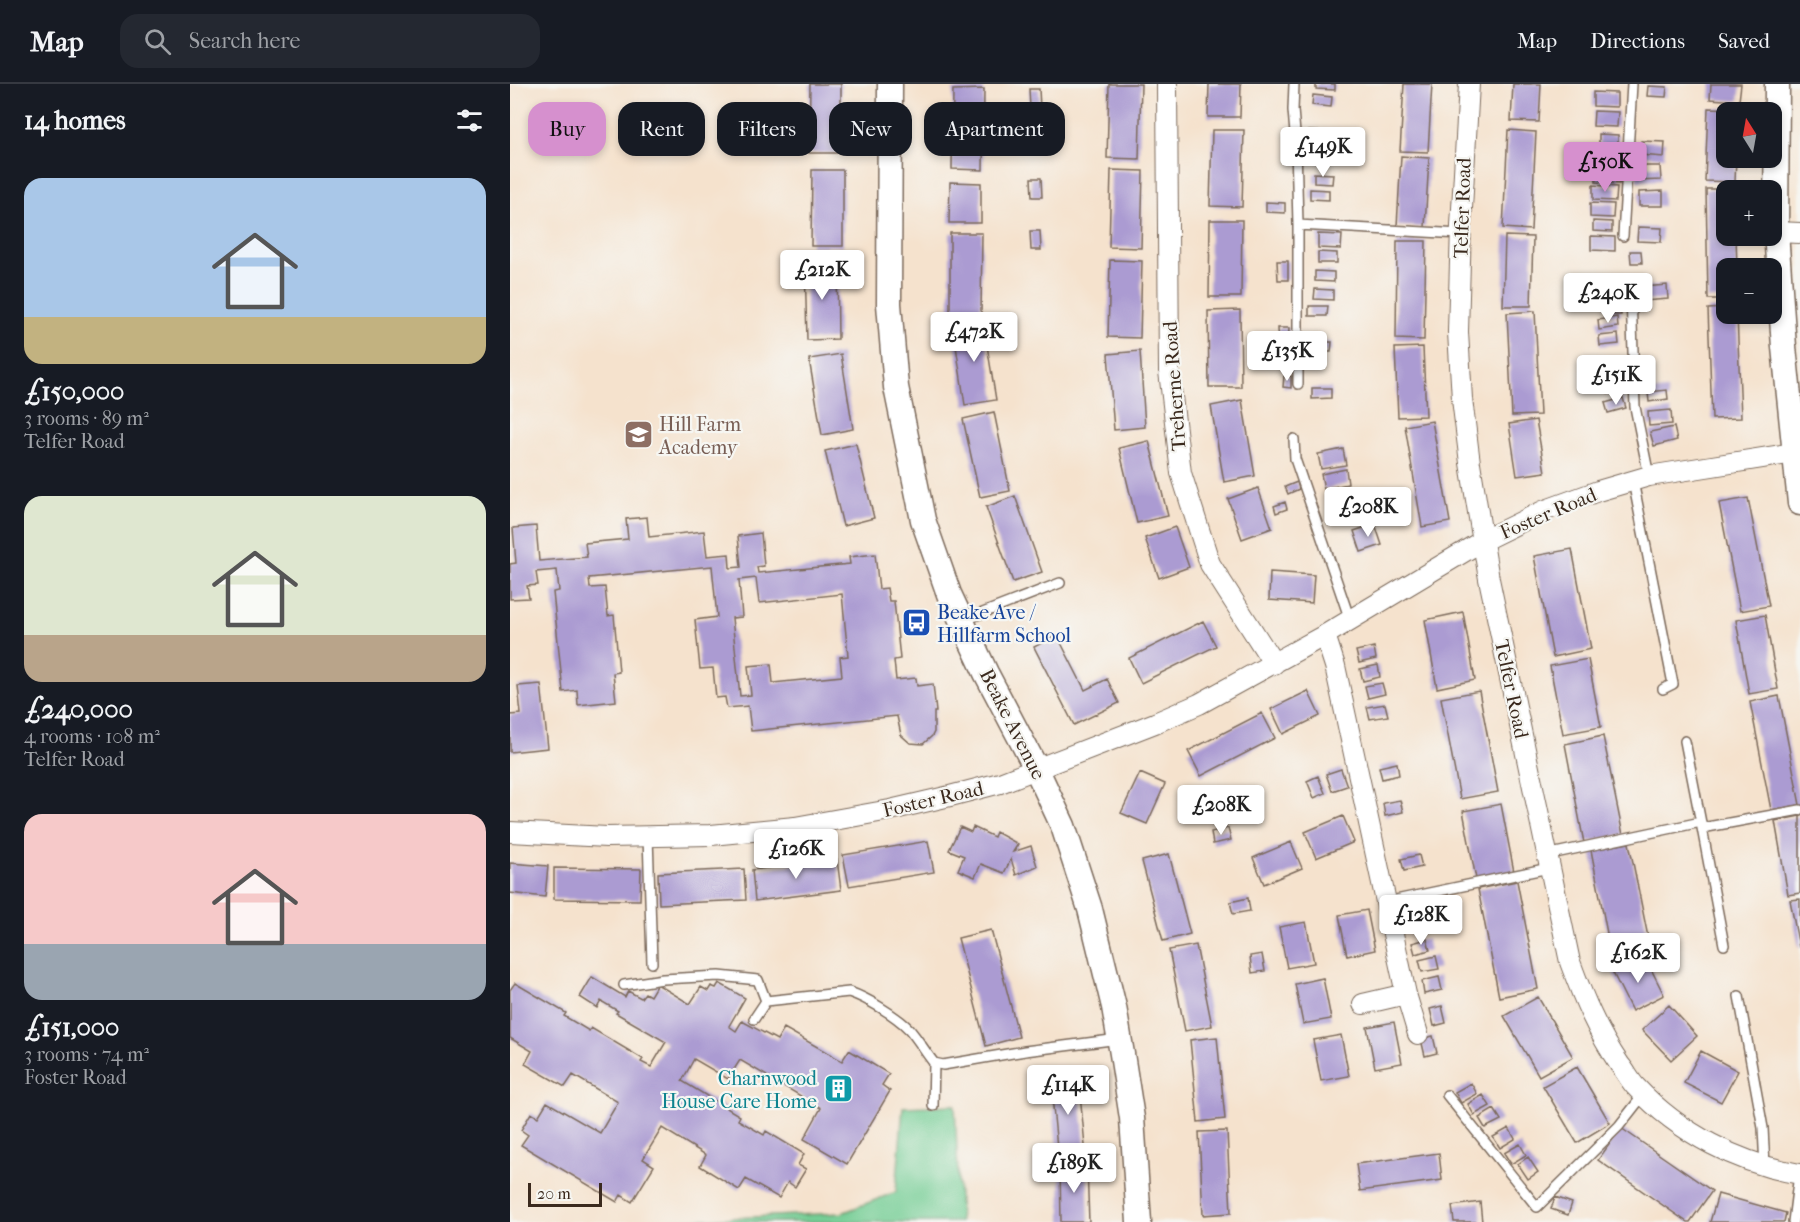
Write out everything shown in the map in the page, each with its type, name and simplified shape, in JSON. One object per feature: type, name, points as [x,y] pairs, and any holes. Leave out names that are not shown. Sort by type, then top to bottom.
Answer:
[{"type":"street","name":"Beake Avenue","points":[[890,84],[889,304],[896,387],[923,520],[949,594],[1063,826],[1088,899],[1120,1039],[1132,1118],[1139,1222]]},
{"type":"street","name":"Treherne Road","points":[[1167,84],[1169,371],[1181,473],[1210,564],[1274,664]]},
{"type":"street","name":"Telfer Road","points":[[1469,84],[1458,332],[1462,399],[1489,579],[1570,962],[1586,1005],[1606,1044],[1635,1087],[1695,1136],[1765,1167],[1799,1174]]},
{"type":"street","points":[[1776,84],[1788,233],[1784,347],[1800,503]]},
{"type":"street","name":"Foster Road","points":[[510,832],[608,837],[711,835],[806,825],[890,810],[1000,783],[1199,704],[1325,635],[1482,541],[1543,511],[1641,479],[1794,453]]},
{"type":"street","points":[[1325,635],[1335,666],[1406,994],[1418,1034]]},
{"type":"street","points":[[1363,1004],[1406,994]]},
{"type":"lane","points":[[1294,84],[1298,225],[1298,384]]},
{"type":"lane","points":[[1623,236],[1632,84]]},
{"type":"lane","points":[[1298,225],[1461,234]]},
{"type":"lane","points":[[1630,296],[1641,479],[1673,684],[1664,689]]},
{"type":"lane","points":[[1294,439],[1295,459],[1350,620]]},
{"type":"lane","points":[[962,621],[1060,583]]},
{"type":"lane","points":[[1685,741],[1724,945]]},
{"type":"lane","points":[[1386,902],[1701,825],[1800,810]]},
{"type":"lane","points":[[648,836],[652,963]]},
{"type":"lane","points":[[624,985],[663,979],[719,976],[758,980],[766,1001]]},
{"type":"lane","points":[[754,1019],[766,1001],[839,992],[858,995],[909,1030],[934,1063],[933,1106]]},
{"type":"lane","points":[[1739,996],[1763,1128],[1765,1167]]},
{"type":"lane","points":[[934,1063],[944,1065],[1025,1051],[1120,1039]]},
{"type":"lane","points":[[1447,1095],[1537,1207],[1619,1126],[1644,1094]]},
{"type":"lane","points":[[1793,1222],[1799,1174]]},
{"type":"green space","points":[[955,1105],[960,1222],[642,1222],[842,1213],[896,1192],[903,1107]]},
{"type":"building","points":[[810,84],[841,84],[841,102],[829,102],[829,153],[817,153],[817,102],[810,102]]},
{"type":"building","points":[[1109,84],[1141,84],[1139,159],[1107,158]]},
{"type":"building","points":[[1209,84],[1241,84],[1240,117],[1208,117]]},
{"type":"building","points":[[1316,84],[1335,84],[1335,90],[1316,89]]},
{"type":"building","points":[[1404,84],[1432,84],[1428,152],[1400,151]]},
{"type":"building","points":[[1513,84],[1541,84],[1539,122],[1511,121]]},
{"type":"building","points":[[1711,84],[1741,84],[1739,101],[1710,99]]},
{"type":"building","points":[[1648,86],[1667,87],[1666,97],[1647,96]]},
{"type":"building","points":[[984,89],[984,102],[953,102],[953,90]]},
{"type":"building","points":[[1029,89],[1039,89],[1040,102],[1030,102]]},
{"type":"building","points":[[1593,92],[1617,93],[1617,107],[1593,106]]},
{"type":"building","points":[[1313,95],[1332,97],[1331,107],[1312,105]]},
{"type":"building","points":[[1708,108],[1716,108],[1716,168],[1736,168],[1735,180],[1705,181]]},
{"type":"building","points":[[1594,111],[1618,112],[1617,127],[1593,126]]},
{"type":"building","points":[[1212,130],[1244,130],[1242,207],[1210,206]]},
{"type":"building","points":[[1508,130],[1536,132],[1531,230],[1503,228]]},
{"type":"building","points":[[1309,131],[1328,132],[1327,142],[1308,142]]},
{"type":"building","points":[[1599,134],[1618,135],[1618,146],[1599,144]]},
{"type":"building","points":[[1641,141],[1665,142],[1664,157],[1640,155]]},
{"type":"building","points":[[1596,151],[1619,152],[1619,166],[1595,165]]},
{"type":"building","points":[[952,156],[983,156],[983,170],[952,169]]},
{"type":"building","points":[[1401,156],[1429,158],[1425,227],[1397,226]]},
{"type":"building","points":[[1637,166],[1660,166],[1661,180],[1637,181]]},
{"type":"building","points":[[1596,168],[1620,169],[1619,184],[1596,182]]},
{"type":"building","points":[[812,170],[843,170],[843,246],[811,246]]},
{"type":"building","points":[[1111,170],[1143,171],[1141,248],[1109,247]]},
{"type":"building","points":[[1314,173],[1333,174],[1332,184],[1314,183]]},
{"type":"building","points":[[1031,178],[1041,178],[1042,197],[1032,197]]},
{"type":"building","points":[[950,182],[981,183],[981,223],[949,223]]},
{"type":"building","points":[[1593,185],[1617,187],[1616,201],[1593,200]]},
{"type":"building","points":[[1310,189],[1329,190],[1329,200],[1310,199]]},
{"type":"building","points":[[1706,189],[1716,189],[1716,246],[1736,246],[1737,258],[1716,258],[1716,299],[1708,299]]},
{"type":"building","points":[[1663,191],[1663,206],[1639,206],[1639,192]]},
{"type":"building","points":[[1266,202],[1285,203],[1285,213],[1266,212]]},
{"type":"building","points":[[1590,203],[1614,204],[1613,218],[1590,217]]},
{"type":"building","points":[[1210,220],[1242,220],[1241,297],[1209,297]]},
{"type":"building","points":[[1593,221],[1612,222],[1612,232],[1593,231]]},
{"type":"building","points":[[1638,227],[1662,228],[1661,242],[1637,241]]},
{"type":"building","points":[[1030,231],[1040,231],[1041,250],[1031,250]]},
{"type":"building","points":[[950,233],[982,233],[981,314],[950,313]]},
{"type":"building","points":[[1318,234],[1342,235],[1341,249],[1318,248]]},
{"type":"building","points":[[1505,236],[1533,237],[1531,306],[1503,306]]},
{"type":"building","points":[[1591,236],[1615,237],[1615,251],[1591,250]]},
{"type":"building","points":[[1397,241],[1426,241],[1424,340],[1396,339]]},
{"type":"building","points":[[1630,251],[1641,251],[1642,263],[1631,263]]},
{"type":"building","points":[[1318,252],[1337,253],[1337,263],[1318,263]]},
{"type":"building","points":[[1110,260],[1142,261],[1140,338],[1108,337]]},
{"type":"building","points":[[1277,261],[1288,261],[1288,280],[1278,280]]},
{"type":"building","points":[[837,262],[838,339],[807,340],[805,263]]},
{"type":"building","points":[[1315,271],[1334,272],[1334,282],[1315,281]]},
{"type":"building","points":[[1667,285],[1668,299],[1644,301],[1643,287]]},
{"type":"building","points":[[1315,289],[1333,290],[1333,300],[1314,299]]},
{"type":"building","points":[[1610,303],[1620,303],[1621,315],[1610,315]]},
{"type":"building","points":[[1309,306],[1328,306],[1327,316],[1309,316]]},
{"type":"building","points":[[1708,309],[1716,309],[1716,324],[1737,324],[1741,418],[1712,419]]},
{"type":"building","points":[[1240,310],[1241,387],[1209,387],[1208,311]]},
{"type":"building","points":[[1535,311],[1540,415],[1512,416],[1507,313]]},
{"type":"building","points":[[1617,317],[1618,327],[1599,330],[1598,320]]},
{"type":"building","points":[[983,321],[996,400],[965,405],[953,326]]},
{"type":"building","points":[[1278,328],[1289,328],[1288,347],[1279,347]]},
{"type":"building","points":[[1618,334],[1619,344],[1600,346],[1599,336]]},
{"type":"building","points":[[1313,342],[1332,342],[1331,352],[1312,352]]},
{"type":"building","points":[[1423,347],[1426,416],[1398,417],[1395,348]]},
{"type":"building","points":[[1140,351],[1145,427],[1114,430],[1108,354]]},
{"type":"building","points":[[841,354],[853,429],[822,435],[809,359]]},
{"type":"building","points":[[1284,376],[1291,376],[1291,388],[1283,387]]},
{"type":"building","points":[[1624,379],[1626,389],[1608,394],[1605,384]]},
{"type":"building","points":[[1312,388],[1331,388],[1331,398],[1312,399]]},
{"type":"building","points":[[1667,390],[1668,399],[1649,402],[1648,392]]},
{"type":"building","points":[[1623,398],[1626,408],[1608,413],[1605,403]]},
{"type":"building","points":[[1242,400],[1255,476],[1224,482],[1211,406]]},
{"type":"building","points":[[1671,410],[1672,424],[1649,426],[1648,412]]},
{"type":"building","points":[[994,412],[1010,491],[980,497],[963,419]]},
{"type":"building","points":[[1536,420],[1545,472],[1517,476],[1509,424]]},
{"type":"building","points":[[1432,421],[1450,522],[1422,527],[1405,426]]},
{"type":"building","points":[[1674,427],[1677,440],[1654,446],[1650,432]]},
{"type":"building","points":[[1149,441],[1168,516],[1137,523],[1119,448]]},
{"type":"building","points":[[856,444],[874,518],[843,526],[825,451]]},
{"type":"building","points":[[1343,449],[1346,465],[1321,469],[1318,454]]},
{"type":"building","points":[[1346,469],[1348,484],[1324,489],[1321,474]]},
{"type":"building","points":[[1297,482],[1299,489],[1288,494],[1285,487]]},
{"type":"building","points":[[1258,488],[1272,528],[1242,539],[1228,499]]},
{"type":"building","points":[[1015,496],[1042,572],[1013,582],[986,507]]},
{"type":"building","points":[[1748,498],[1769,606],[1740,611],[1719,503]]},
{"type":"building","points":[[1285,502],[1287,509],[1276,513],[1274,506]]},
{"type":"building","points":[[1345,512],[1348,519],[1336,522],[1334,515]]},
{"type":"building","points":[[647,517],[649,537],[704,531],[707,556],[729,554],[730,568],[741,567],[738,536],[761,533],[764,566],[757,567],[758,573],[850,564],[849,557],[875,554],[879,589],[887,588],[889,601],[894,601],[900,659],[894,660],[896,680],[916,678],[917,686],[933,684],[936,712],[934,712],[932,736],[923,744],[910,743],[901,735],[897,716],[751,731],[748,706],[727,708],[725,697],[716,698],[713,668],[700,669],[695,620],[717,617],[712,566],[589,578],[590,588],[605,587],[608,616],[614,615],[619,672],[613,673],[616,701],[578,705],[577,690],[563,692],[553,592],[559,591],[557,570],[536,572],[538,585],[527,586],[529,598],[510,599],[510,564],[516,563],[513,528],[536,526],[539,561],[587,557],[585,543],[628,539],[626,519]],"holes":[[[756,578],[759,603],[842,594],[848,656],[840,657],[842,676],[773,683],[771,664],[748,666],[751,695],[740,696],[732,618],[742,617],[739,580]]]},
{"type":"building","points":[[1375,524],[1382,545],[1361,552],[1354,531]]},
{"type":"building","points":[[1175,527],[1189,567],[1159,578],[1145,538]]},
{"type":"building","points":[[1572,549],[1591,649],[1553,657],[1534,556]]},
{"type":"building","points":[[1270,572],[1314,575],[1312,603],[1269,600]]},
{"type":"building","points":[[1463,612],[1475,680],[1437,688],[1425,620]]},
{"type":"building","points":[[1765,615],[1778,689],[1749,694],[1736,620]]},
{"type":"building","points":[[1203,621],[1216,646],[1141,683],[1129,658]]},
{"type":"building","points":[[1057,635],[1085,690],[1107,679],[1119,703],[1074,725],[1034,647]]},
{"type":"building","points":[[1374,647],[1376,659],[1359,663],[1356,651]]},
{"type":"building","points":[[1588,659],[1601,727],[1563,734],[1550,666]]},
{"type":"building","points":[[1378,665],[1380,677],[1363,681],[1360,669]]},
{"type":"building","points":[[1382,683],[1385,694],[1368,698],[1365,686]]},
{"type":"building","points":[[541,684],[548,748],[510,752],[510,715],[521,714],[518,686]]},
{"type":"building","points":[[1308,691],[1320,716],[1283,734],[1271,709]]},
{"type":"building","points":[[1479,691],[1498,792],[1460,799],[1441,698]]},
{"type":"building","points":[[1779,696],[1800,805],[1771,810],[1750,702]]},
{"type":"building","points":[[1385,704],[1388,716],[1370,719],[1367,707]]},
{"type":"building","points":[[1262,713],[1275,738],[1201,776],[1188,751]]},
{"type":"building","points":[[1603,736],[1623,835],[1584,843],[1565,744]]},
{"type":"building","points":[[1397,763],[1399,775],[1382,779],[1379,767]]},
{"type":"building","points":[[1341,769],[1347,786],[1332,791],[1326,774]]},
{"type":"building","points":[[1140,773],[1165,784],[1147,824],[1121,813]]},
{"type":"building","points":[[1318,776],[1325,793],[1314,798],[1307,781]]},
{"type":"building","points":[[1400,800],[1403,812],[1385,816],[1383,803]]},
{"type":"building","points":[[1501,804],[1514,872],[1476,879],[1463,811]]},
{"type":"building","points":[[1343,816],[1354,842],[1316,858],[1305,832]]},
{"type":"building","points":[[1800,816],[1800,893],[1788,895],[1775,821]]},
{"type":"building","points":[[960,827],[971,832],[973,827],[994,837],[996,832],[1018,844],[1013,852],[1031,846],[1037,866],[1016,875],[1011,859],[1004,873],[981,864],[975,877],[958,870],[964,856],[949,850]]},
{"type":"building","points":[[1228,828],[1231,840],[1213,844],[1211,832]]},
{"type":"building","points":[[928,841],[934,872],[849,886],[843,855]]},
{"type":"building","points":[[1291,842],[1302,868],[1264,884],[1253,858]]},
{"type":"building","points":[[1629,843],[1649,942],[1610,949],[1591,850]]},
{"type":"building","points":[[1169,854],[1190,934],[1163,941],[1142,861]]},
{"type":"building","points":[[1419,855],[1422,867],[1404,871],[1401,859]]},
{"type":"building","points":[[837,859],[841,890],[755,901],[752,870]]},
{"type":"building","points":[[510,863],[548,866],[545,897],[510,893]]},
{"type":"building","points":[[554,868],[641,869],[640,900],[554,899]]},
{"type":"building","points":[[744,869],[746,900],[659,904],[658,873]]},
{"type":"building","points":[[1517,881],[1538,989],[1499,997],[1478,889]]},
{"type":"building","points":[[1248,898],[1250,911],[1233,914],[1230,902]]},
{"type":"building","points":[[1800,899],[1800,947],[1799,947],[1790,900]]},
{"type":"building","points":[[1426,901],[1429,914],[1411,918],[1409,905]]},
{"type":"building","points":[[1367,910],[1375,950],[1347,956],[1339,915]]},
{"type":"building","points":[[1306,922],[1314,963],[1287,968],[1279,927]]},
{"type":"building","points":[[991,930],[1019,1037],[986,1046],[958,938]]},
{"type":"building","points":[[1427,939],[1430,950],[1415,954],[1412,943]]},
{"type":"building","points":[[1196,945],[1212,1026],[1185,1031],[1169,950]]},
{"type":"building","points":[[1262,954],[1265,971],[1252,973],[1250,956]]},
{"type":"building","points":[[1436,956],[1439,969],[1422,972],[1419,960]]},
{"type":"building","points":[[1645,957],[1664,995],[1632,1011],[1613,973]]},
{"type":"building","name":"Charnwood House Care Home","points":[[592,977],[625,997],[628,991],[641,998],[645,993],[650,996],[657,984],[690,1004],[701,987],[708,991],[711,986],[716,988],[719,983],[745,998],[729,1026],[736,1031],[742,1021],[777,1040],[784,1028],[842,1061],[849,1050],[889,1074],[882,1085],[890,1091],[847,1164],[804,1139],[821,1108],[740,1060],[728,1079],[694,1059],[682,1081],[740,1116],[738,1120],[764,1135],[766,1131],[804,1154],[798,1165],[806,1169],[795,1187],[788,1182],[779,1198],[746,1179],[739,1190],[700,1166],[706,1155],[662,1128],[643,1159],[654,1166],[632,1202],[621,1195],[617,1202],[521,1145],[528,1135],[521,1130],[531,1113],[538,1117],[547,1102],[600,1133],[618,1102],[573,1075],[565,1087],[525,1064],[532,1051],[510,1038],[510,990],[515,983],[566,1013],[564,1016],[589,1031],[591,1028],[643,1059],[641,1062],[651,1067],[666,1042],[616,1013],[618,1011],[601,1001],[597,1008],[580,997]]},
{"type":"building","points":[[1439,977],[1442,990],[1424,994],[1422,981]]},
{"type":"building","points":[[1323,978],[1331,1019],[1303,1024],[1295,984]]},
{"type":"building","points":[[1538,997],[1573,1057],[1539,1076],[1504,1016]]},
{"type":"building","points":[[1669,1005],[1697,1036],[1671,1060],[1642,1030]]},
{"type":"building","points":[[1442,1006],[1446,1023],[1434,1026],[1430,1009]]},
{"type":"building","points":[[1394,1022],[1402,1063],[1375,1068],[1367,1027]]},
{"type":"building","points":[[1341,1035],[1349,1076],[1321,1081],[1313,1040]]},
{"type":"building","points":[[1433,1036],[1437,1053],[1425,1056],[1421,1039]]},
{"type":"building","points":[[1217,1037],[1225,1119],[1198,1122],[1190,1040]]},
{"type":"building","points":[[1701,1051],[1738,1071],[1721,1102],[1684,1083]]},
{"type":"building","points":[[1577,1067],[1610,1123],[1577,1143],[1543,1086]]},
{"type":"building","points":[[1078,1073],[1086,1156],[1058,1158],[1050,1076]]},
{"type":"building","points":[[1471,1083],[1477,1094],[1461,1103],[1455,1092]]},
{"type":"building","points":[[1483,1095],[1490,1106],[1474,1115],[1468,1104]]},
{"type":"building","points":[[1494,1109],[1501,1120],[1485,1128],[1479,1118]]},
{"type":"building","points":[[1509,1128],[1515,1139],[1500,1148],[1493,1137]]},
{"type":"building","points":[[1621,1128],[1712,1191],[1690,1222],[1598,1160]]},
{"type":"building","points":[[1227,1131],[1231,1213],[1203,1215],[1199,1132]]},
{"type":"building","points":[[1520,1144],[1526,1155],[1511,1164],[1504,1153]]},
{"type":"building","points":[[1439,1153],[1442,1180],[1360,1191],[1356,1164]]},
{"type":"building","points":[[1528,1157],[1538,1172],[1528,1179],[1518,1164]]},
{"type":"building","points":[[1087,1166],[1089,1222],[1061,1222],[1060,1167]]},
{"type":"building","points":[[1718,1194],[1786,1213],[1784,1222],[1710,1222]]},
{"type":"building","points":[[1555,1197],[1572,1203],[1568,1215],[1551,1209]]},
{"type":"building","points":[[1480,1202],[1482,1222],[1454,1222],[1452,1206]]},
{"type":"place","name":"Hill Farm Academy","points":[[638,435]]},
{"type":"place","name":"Beake Ave / Hillfarm School","points":[[916,623]]},
{"type":"place","name":"Charnwood House Care Home","points":[[838,1089]]}]
